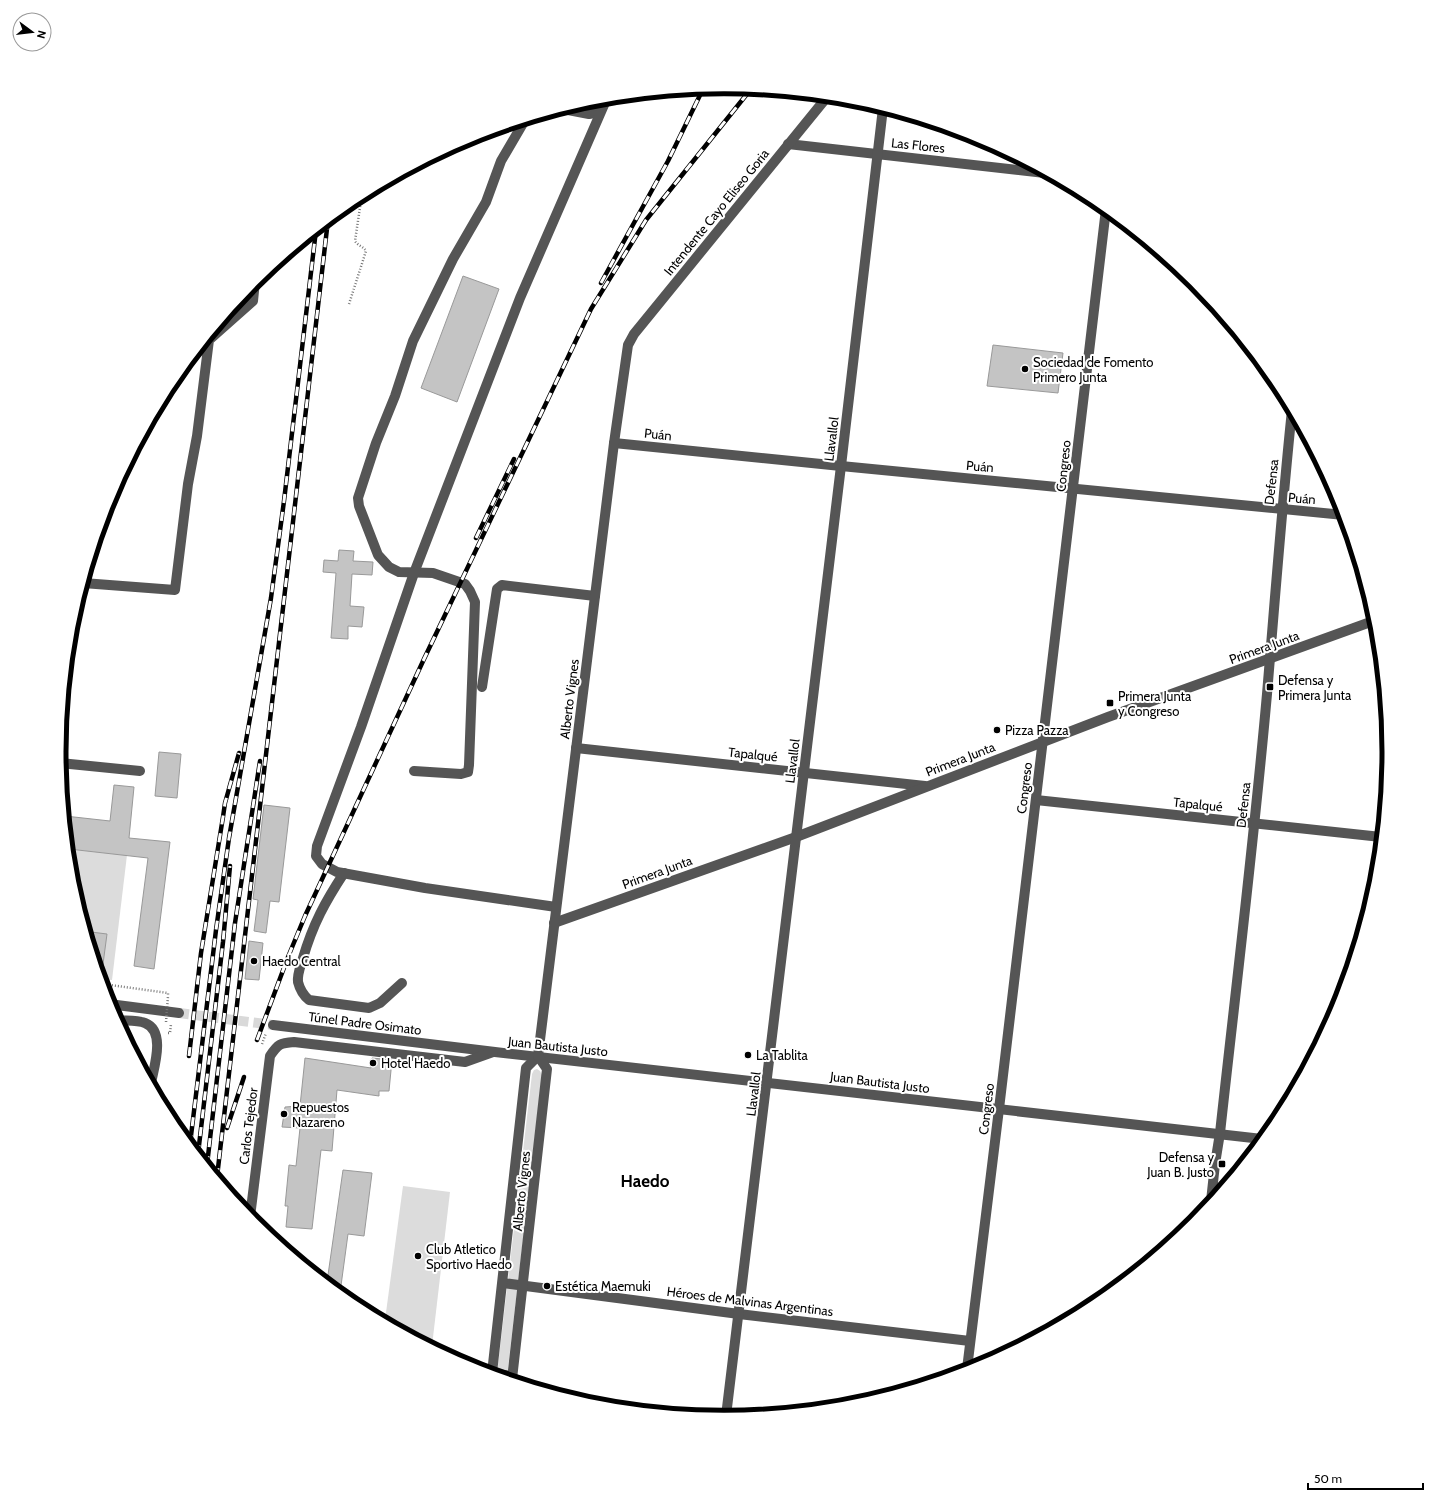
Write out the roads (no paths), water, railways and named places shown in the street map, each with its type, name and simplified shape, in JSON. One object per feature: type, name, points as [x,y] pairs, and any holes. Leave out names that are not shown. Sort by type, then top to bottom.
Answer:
[{"type":"street","name":"Intendente Cayo Eliseo Goria","points":[[628,345],[634,334],[823,101]]},
{"type":"street","points":[[556,907],[425,888],[337,872],[322,864],[316,856],[317,846],[361,727],[414,573],[520,298],[604,105]]},
{"type":"street","points":[[574,111],[589,114],[600,112]]},
{"type":"street","name":"Llavallol","points":[[727,1410],[882,113]]},
{"type":"street","points":[[414,771],[461,774],[468,772],[475,602],[465,584],[433,573],[399,572],[389,567],[378,554],[359,506],[358,498],[413,341],[453,259],[486,202],[502,161],[522,125]]},
{"type":"street","name":"Las Flores","points":[[788,144],[1035,172]]},
{"type":"street","name":"Congreso","points":[[968,1362],[1074,488],[1105,215]]},
{"type":"street","points":[[216,334],[253,301],[254,291]]},
{"type":"street","points":[[87,583],[175,590],[188,484],[197,436],[209,343]]},
{"type":"street","name":"Alberto Vignes","points":[[493,1367],[526,1068],[538,1056],[614,442],[628,345]]},
{"type":"street","name":"Defensa","points":[[1212,1192],[1220,1134],[1254,823],[1270,659],[1281,509],[1291,418]]},
{"type":"street","name":"Puán","points":[[614,442],[841,466],[1337,514]]},
{"type":"street","points":[[482,687],[496,589],[502,585],[595,596]]},
{"type":"street","name":"Primera Junta","points":[[554,923],[796,837],[1108,717],[1369,623]]},
{"type":"street","name":"Tapalqué","points":[[576,748],[927,786]]},
{"type":"street","points":[[66,764],[140,771]]},
{"type":"street","name":"Tapalqué","points":[[1036,800],[1376,836]]},
{"type":"street","points":[[344,873],[327,900],[310,933],[300,968],[298,980],[300,989],[309,1000],[369,1008],[380,1003],[402,984]]},
{"type":"street","points":[[117,1005],[179,1013]]},
{"type":"street","points":[[124,1021],[145,1023],[153,1029],[157,1038],[158,1048],[152,1077]]},
{"type":"street","name":"Túnel Padre Osimato","points":[[270,1027],[453,1046]]},
{"type":"street","name":"Juan Bautista Justo","points":[[281,1043],[294,1042],[465,1062],[495,1052]]},
{"type":"street","name":"Carlos Tejedor","points":[[251,1209],[270,1056],[275,1048],[281,1043]]},
{"type":"street","name":"Juan Bautista Justo","points":[[453,1046],[1256,1138]]},
{"type":"street","name":"Alberto Vignes","points":[[512,1375],[524,1285],[548,1069],[538,1056]]},
{"type":"street","name":"Héroes de Malvinas Argentinas","points":[[502,1283],[739,1314],[970,1341]]},
{"type":"tunnel","points":[[179,1013],[273,1025]]},
{"type":"railway","points":[[601,283],[668,161],[700,95]]},
{"type":"railway","points":[[257,1040],[305,916],[424,659],[591,309],[646,220],[747,95]]},
{"type":"railway","points":[[218,1171],[327,226]]},
{"type":"railway","points":[[191,1136],[216,930],[229,838],[271,598],[315,235]]},
{"type":"railway","points":[[476,538],[514,459]]},
{"type":"railway","points":[[189,1056],[201,953],[225,803],[239,753]]},
{"type":"railway","points":[[208,1159],[235,923],[260,761]]},
{"type":"railway","points":[[199,1147],[223,942],[230,866]]},
{"type":"railway","points":[[227,1128],[244,1077]]},
{"type":"place","name":"Sociedad de Fomento Primero Junta","points":[[1025,369]]},
{"type":"place","name":"Defensa y Primera Junta","points":[[1270,687]]},
{"type":"place","name":"Primera Junta y Congreso","points":[[1110,703]]},
{"type":"place","name":"Pizza Pazza","points":[[997,730]]},
{"type":"place","name":"Haedo Central","points":[[254,961]]},
{"type":"place","name":"La Tablita","points":[[748,1055]]},
{"type":"place","name":"Hotel Haedo","points":[[373,1063]]},
{"type":"place","name":"Repuestos Nazareno","points":[[284,1114]]},
{"type":"place","name":"Defensa y Juan B. Justo","points":[[1222,1164]]},
{"type":"place","name":"Club Atletico Sportivo Haedo","points":[[418,1256]]},
{"type":"place","name":"Estética Maemuki","points":[[547,1286]]},
{"type":"district","name":"Haedo","points":[[645,1181]]}]
